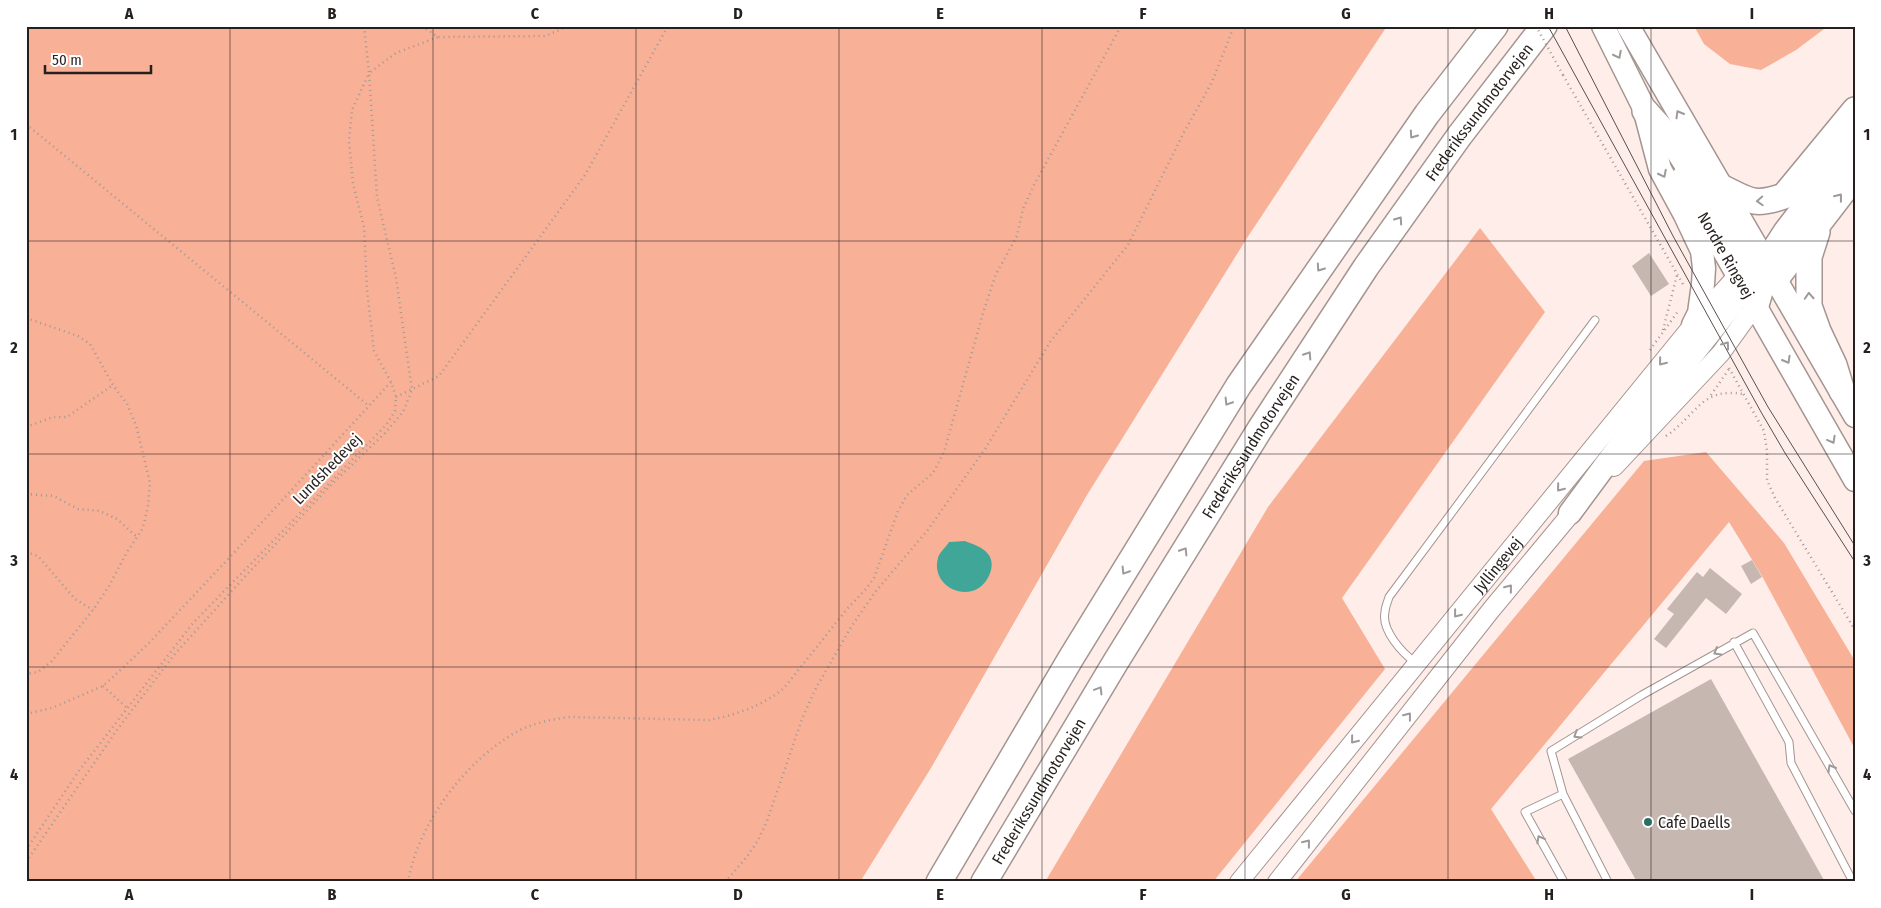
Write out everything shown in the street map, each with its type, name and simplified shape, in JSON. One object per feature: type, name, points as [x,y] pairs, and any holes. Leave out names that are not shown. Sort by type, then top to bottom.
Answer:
[{"type":"highway","points":[[1428,114],[1446,69],[1473,26]]},
{"type":"highway","points":[[939,882],[1071,658],[1239,385],[1428,114],[1495,26]]},
{"type":"highway","name":"Frederikssundmotorvejen","points":[[984,882],[1115,663],[1260,429],[1366,267],[1460,135],[1544,26]]},
{"type":"highway","points":[[1721,187],[1752,202],[1771,200],[1784,196],[1855,110]]},
{"type":"highway","points":[[1645,111],[1673,142],[1732,238],[1756,273]]},
{"type":"highway","points":[[1756,273],[1777,223],[1855,127]]},
{"type":"highway","points":[[1756,273],[1770,257],[1786,232],[1855,142]]},
{"type":"highway","points":[[1756,273],[1822,218],[1855,176]]},
{"type":"highway","points":[[1822,218],[1808,257],[1809,306],[1834,365],[1842,391]]},
{"type":"main road","name":"Nordre Ringvej","points":[[1628,26],[1721,187],[1756,273],[1855,480]]},
{"type":"main road","points":[[1605,29],[1645,111],[1660,169],[1702,251],[1703,284],[1696,319]]},
{"type":"main road","name":"Nordre Ringvej","points":[[1756,273],[1842,391],[1855,416]]},
{"type":"main road","points":[[1570,514],[1627,437],[1756,273]]},
{"type":"street","name":"Jyllingevej","points":[[1239,882],[1696,319],[1756,273]]},
{"type":"street","name":"Jyllingevej","points":[[1277,882],[1491,610],[1570,514],[1721,353],[1756,273]]},
{"type":"lane","points":[[1417,664],[1408,657],[1389,635],[1384,614],[1389,597],[1595,320]]},
{"type":"lane","points":[[1608,882],[1563,794],[1551,751],[1642,695],[1753,633],[1855,810]]},
{"type":"lane","points":[[1734,642],[1789,742],[1791,763],[1854,882]]},
{"type":"lane","points":[[1563,794],[1525,812],[1564,882]]},
{"type":"path","points":[[26,862],[117,730],[174,654],[332,484],[385,433],[403,412],[412,390],[396,278],[377,198],[364,26]]},
{"type":"path","points":[[422,26],[438,37]]},
{"type":"path","points":[[568,26],[546,36],[438,37],[396,54],[369,73],[352,110],[349,141],[353,184],[364,227],[367,290],[374,351],[392,382],[396,397],[439,376],[585,176],[668,26]]},
{"type":"path","points":[[408,882],[419,843],[436,812],[477,762],[519,731],[554,719],[570,717],[708,720],[726,717],[753,707],[774,697],[784,688],[831,628],[870,584],[874,578],[898,511],[907,495],[933,473],[944,452],[982,313],[996,274],[1017,236],[1023,209],[1038,177],[1121,26]]},
{"type":"path","points":[[726,882],[757,842],[767,821],[802,719],[815,690],[850,627],[876,591],[927,531],[985,449],[1050,342],[1128,246],[1183,134],[1212,82],[1234,26]]},
{"type":"path","points":[[1536,26],[1677,274],[1696,319]]},
{"type":"path","points":[[26,124],[369,406]]},
{"type":"path","points":[[1662,332],[1677,274]]},
{"type":"path","points":[[26,318],[71,333],[90,344],[113,385],[127,404],[136,425],[150,483],[148,506],[143,528],[109,586],[51,662],[38,672],[26,674]]},
{"type":"path","points":[[1721,353],[1764,430],[1767,451],[1766,480],[1855,630]]},
{"type":"path","points":[[26,714],[52,708],[103,686],[148,644],[392,382]]},
{"type":"path","points":[[26,427],[53,417],[67,417],[113,385]]},
{"type":"path","points":[[1664,438],[1710,396],[1730,392],[1743,394]]},
{"type":"path","name":"Lundshedevej","points":[[26,850],[28,844],[78,772],[193,623],[386,425],[394,410],[396,397]]},
{"type":"path","points":[[26,494],[54,496],[78,509],[100,511],[118,519],[137,537]]},
{"type":"path","points":[[26,552],[38,556],[75,598],[92,610]]},
{"type":"path","points":[[103,686],[128,708]]},
{"type":"shaded area","points":[[26,26],[1387,26],[1247,238],[1087,495],[931,768],[860,882],[26,882]]},
{"type":"shaded area","points":[[1694,26],[1828,26],[1796,50],[1761,70],[1730,64],[1704,44]]},
{"type":"shaded area","points":[[1480,228],[1545,312],[1342,598],[1385,669],[1213,882],[1045,882],[1268,507]]},
{"type":"shaded area","points":[[1706,452],[1784,543],[1855,661],[1855,749],[1762,576],[1729,522],[1491,809],[1537,882],[1295,882],[1644,461]]},
{"type":"water","points":[[965,541],[983,549],[991,559],[992,564],[989,576],[982,586],[965,592],[957,591],[945,584],[938,573],[937,566],[941,552],[949,542]]},
{"type":"building","points":[[1649,253],[1669,284],[1651,296],[1632,266]]},
{"type":"building","points":[[1752,560],[1762,577],[1751,584],[1741,566]]},
{"type":"building","points":[[1710,568],[1742,594],[1726,614],[1706,598],[1666,648],[1654,639],[1674,614],[1667,609],[1697,572],[1703,577]]},
{"type":"building","points":[[1711,679],[1825,882],[1637,882],[1568,759]]},
{"type":"tram line","points":[[1548,26],[1761,412],[1855,562]]},
{"type":"tram line","points":[[1565,26],[1673,236],[1768,407],[1855,546]]},
{"type":"place","name":"Cafe Daells","points":[[1648,822]]}]
